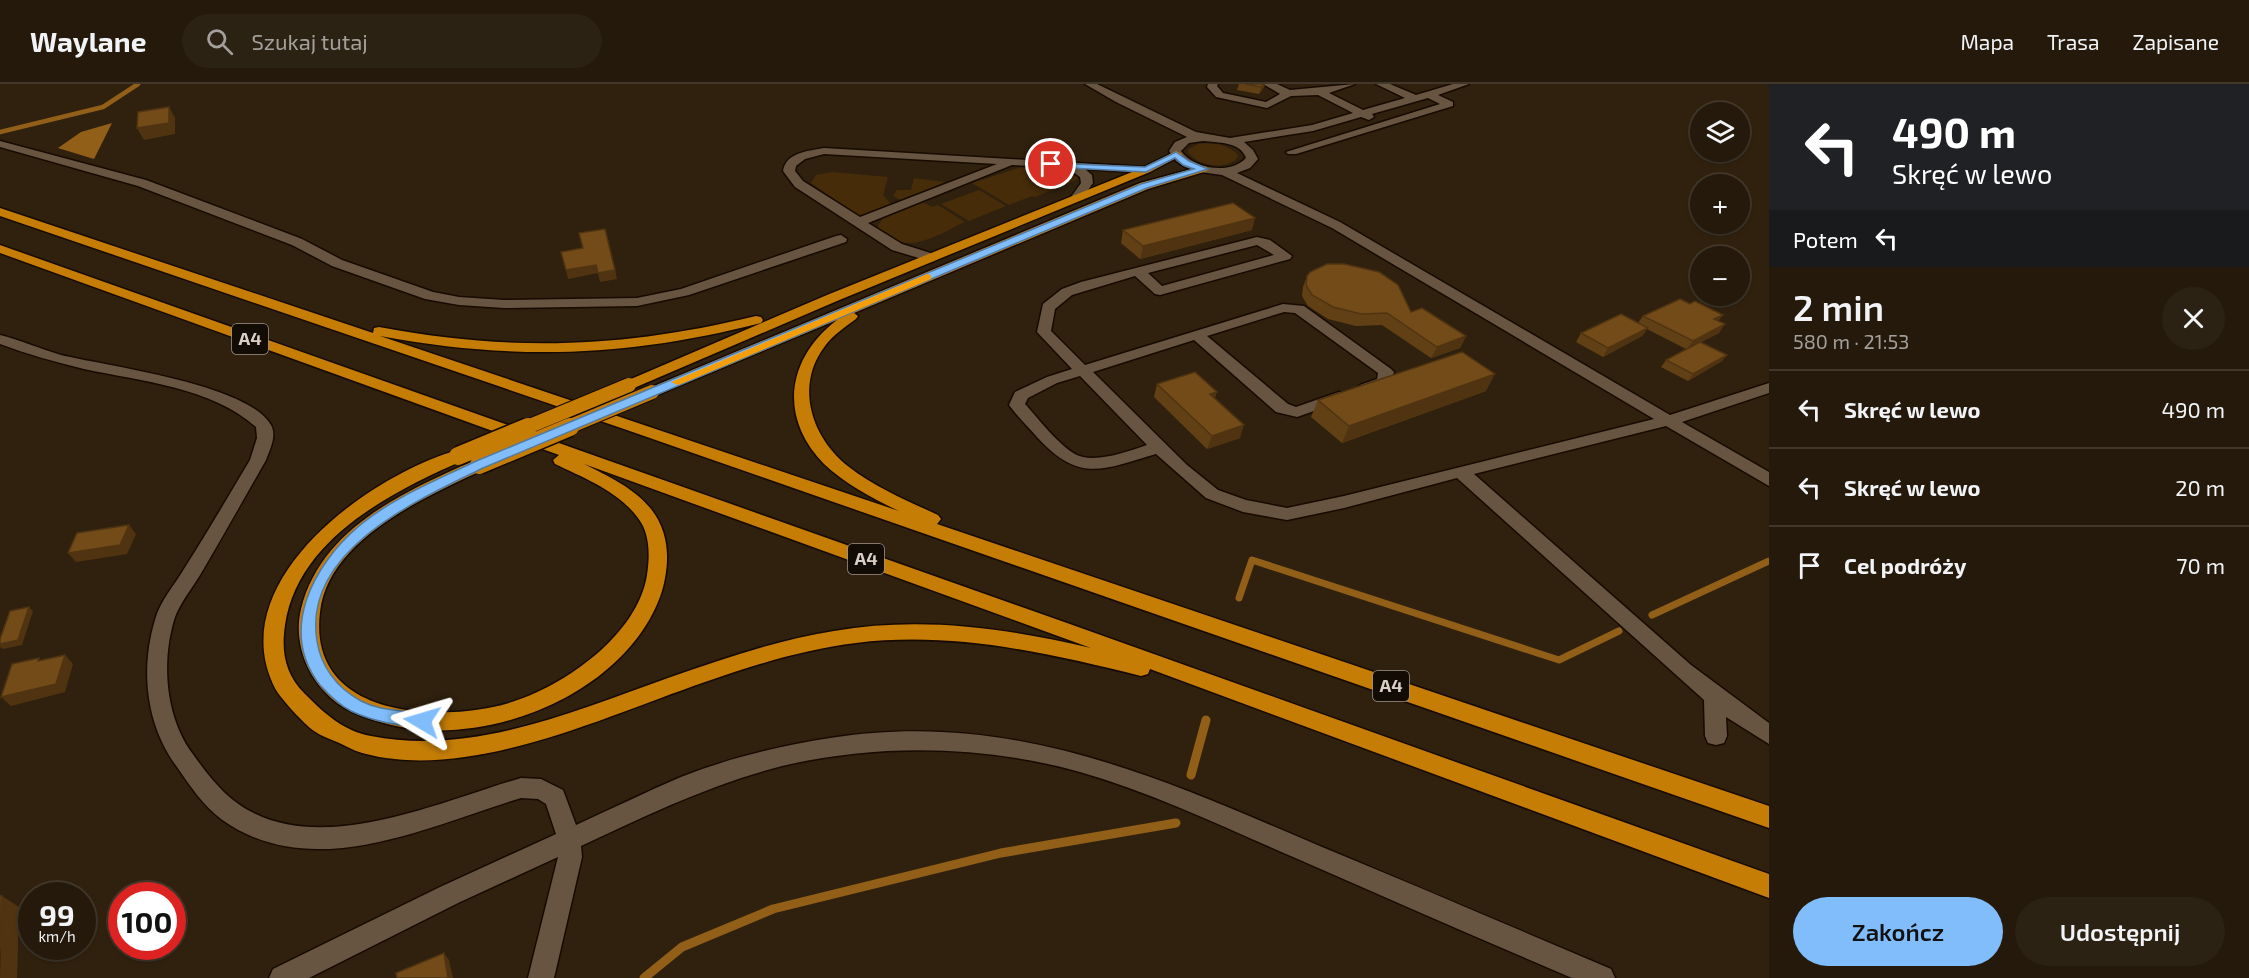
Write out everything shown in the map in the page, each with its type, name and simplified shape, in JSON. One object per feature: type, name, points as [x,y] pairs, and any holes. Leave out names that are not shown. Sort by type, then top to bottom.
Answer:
[{"type":"highway","points":[[1177,149],[1146,170],[832,298],[458,456],[379,495],[326,536],[299,567],[280,604],[274,624],[273,646],[281,681],[304,711],[324,727],[346,738],[393,749],[444,749],[474,746],[545,730],[769,654],[828,639],[890,632],[965,632],[1020,639],[1236,692]]},
{"type":"highway","points":[[496,426],[610,485],[643,512],[657,538],[659,554],[653,593],[645,610],[620,644],[588,671],[560,690],[515,710],[484,718],[435,722],[383,716],[356,706],[338,694],[317,668],[311,653],[308,633],[310,610],[322,576],[349,543],[380,517],[425,490],[478,465],[652,392],[1144,186],[1203,169]]},
{"type":"highway","name":"A4","points":[[0,212],[1769,817]]},
{"type":"highway","name":"A4","points":[[0,249],[1236,692],[1769,886]]},
{"type":"highway","points":[[903,287],[845,321],[818,345],[808,359],[800,385],[804,420],[818,444],[842,470],[881,495],[1013,557]]},
{"type":"highway","points":[[294,312],[442,343],[478,347],[549,348],[626,344],[702,333],[733,327],[832,298]]},
{"type":"street","points":[[1090,84],[1126,104],[1201,138],[1231,141],[1313,128],[1464,84]]},
{"type":"street","points":[[1213,84],[1212,87],[1220,95],[1267,105],[1289,93]]},
{"type":"street","points":[[1265,87],[1289,93],[1320,92],[1334,86],[1350,84]]},
{"type":"street","points":[[1381,84],[1417,99]]},
{"type":"street","points":[[1320,92],[1365,114],[1381,125]]},
{"type":"street","points":[[1292,152],[1449,104],[1430,95]]},
{"type":"street","points":[[1126,104],[1177,149],[1186,163],[1203,169],[1224,171],[1239,169],[1256,154],[1313,128]]},
{"type":"street","points":[[1177,149],[1201,138]]},
{"type":"street","points":[[1231,141],[1256,154],[1268,180],[1336,225],[1671,420],[1769,480]]},
{"type":"street","points":[[0,144],[142,183],[297,242],[338,264],[430,296],[459,301],[504,304],[637,302],[684,292],[841,239]]},
{"type":"street","points":[[932,258],[897,247],[799,184],[789,171],[793,160],[812,152],[824,151],[1146,170]]},
{"type":"street","points":[[859,222],[1013,162]]},
{"type":"street","points":[[1070,165],[1086,175],[1087,183],[1077,197]]},
{"type":"street","points":[[1224,171],[1336,225]]},
{"type":"street","points":[[1138,272],[1160,291],[1285,256],[1265,243],[1257,241],[1138,272],[1067,292],[1048,307],[1044,332],[1082,371],[1181,469],[1212,494],[1243,506],[1287,514],[1344,502],[1671,420],[1769,388]]},
{"type":"street","points":[[1160,447],[1127,457],[1082,463],[1068,457],[1017,405],[1021,395],[1035,387],[1082,371],[1283,308],[1299,309],[1386,372],[1384,382],[1297,412],[1282,408],[1197,335]]},
{"type":"street","points":[[0,339],[65,360],[165,380],[250,412],[264,427],[265,438],[258,460],[164,619],[156,692],[163,721],[177,752],[216,800],[236,816],[259,827],[290,837],[322,841],[354,838],[382,831],[521,788],[541,789],[555,797],[569,839],[570,857],[541,978]]},
{"type":"street","points":[[1461,471],[1714,697],[1769,735]]},
{"type":"street","points":[[1714,697],[1716,736]]},
{"type":"street","points":[[282,978],[569,839],[688,785],[723,772],[791,753],[869,742],[920,741],[981,744],[1028,751],[1077,762],[1165,792],[1602,978]]},
{"type":"shaded area","points":[[112,123],[94,159],[58,148],[81,132]]},
{"type":"shaded area","points":[[1209,143],[1224,146],[1238,157],[1227,164],[1220,165],[1198,161],[1188,152],[1198,144]]},
{"type":"shaded area","points":[[1022,167],[1066,169],[1071,170],[1078,177],[1075,181],[1009,205],[972,183]]},
{"type":"shaded area","points":[[832,172],[888,177],[883,195],[892,205],[865,216],[857,215],[811,183],[816,175]]},
{"type":"shaded area","points":[[914,178],[945,182],[903,201],[893,196],[897,190],[911,190]]},
{"type":"shaded area","points":[[979,190],[1006,206],[969,221],[941,204]]},
{"type":"shaded area","points":[[923,202],[932,207],[938,205],[965,222],[935,237],[912,243],[900,242],[889,237],[879,228],[878,225],[885,216]]},
{"type":"building","points":[[1245,84],[1264,84],[1261,87]]},
{"type":"building","points":[[169,107],[169,123],[137,128],[138,112]]},
{"type":"building","points":[[1233,203],[1255,218],[1143,246],[1123,230]]},
{"type":"building","points":[[605,229],[615,270],[598,273],[596,265],[566,270],[561,252],[583,248],[579,233]]},
{"type":"building","points":[[1327,264],[1344,264],[1379,272],[1398,285],[1411,312],[1422,308],[1466,336],[1437,347],[1387,313],[1361,314],[1333,307],[1312,295],[1306,285],[1310,272]]},
{"type":"building","points":[[1680,299],[1690,306],[1705,306],[1723,315],[1714,319],[1725,324],[1693,341],[1643,316]]},
{"type":"building","points":[[1621,314],[1648,328],[1608,348],[1581,333]]},
{"type":"building","points":[[1700,342],[1727,355],[1693,374],[1666,360]]},
{"type":"building","points":[[1462,352],[1495,374],[1349,426],[1318,400]]},
{"type":"building","points":[[1195,372],[1217,392],[1210,394],[1244,425],[1212,436],[1157,384]]},
{"type":"building","points":[[129,525],[120,545],[68,553],[77,533]]},
{"type":"building","points":[[29,607],[18,640],[0,644],[10,611]]},
{"type":"building","points":[[65,655],[56,684],[1,697],[12,664]]},
{"type":"building","points":[[0,896],[2,896],[0,951]]},
{"type":"building","points":[[444,953],[448,978],[397,978],[396,973]]},
{"type":"waterway","points":[[0,132],[103,107],[138,84]]},
{"type":"waterway","points":[[1239,598],[1252,560],[1559,660],[1619,631]]},
{"type":"waterway","points":[[1652,615],[1769,561]]},
{"type":"waterway","points":[[1191,775],[1206,720]]},
{"type":"waterway","points":[[644,978],[682,947],[773,909],[1001,853],[1176,823]]},
{"type":"slow traffic","points":[[677,382],[927,277]]},
{"type":"route","points":[[422,721],[383,716],[356,706],[338,694],[328,683],[317,668],[311,653],[308,633],[310,610],[315,592],[322,576],[335,558],[363,530],[402,503],[478,465],[1144,186],[1203,169],[1186,163],[1176,154],[1146,170],[1051,164]]}]
